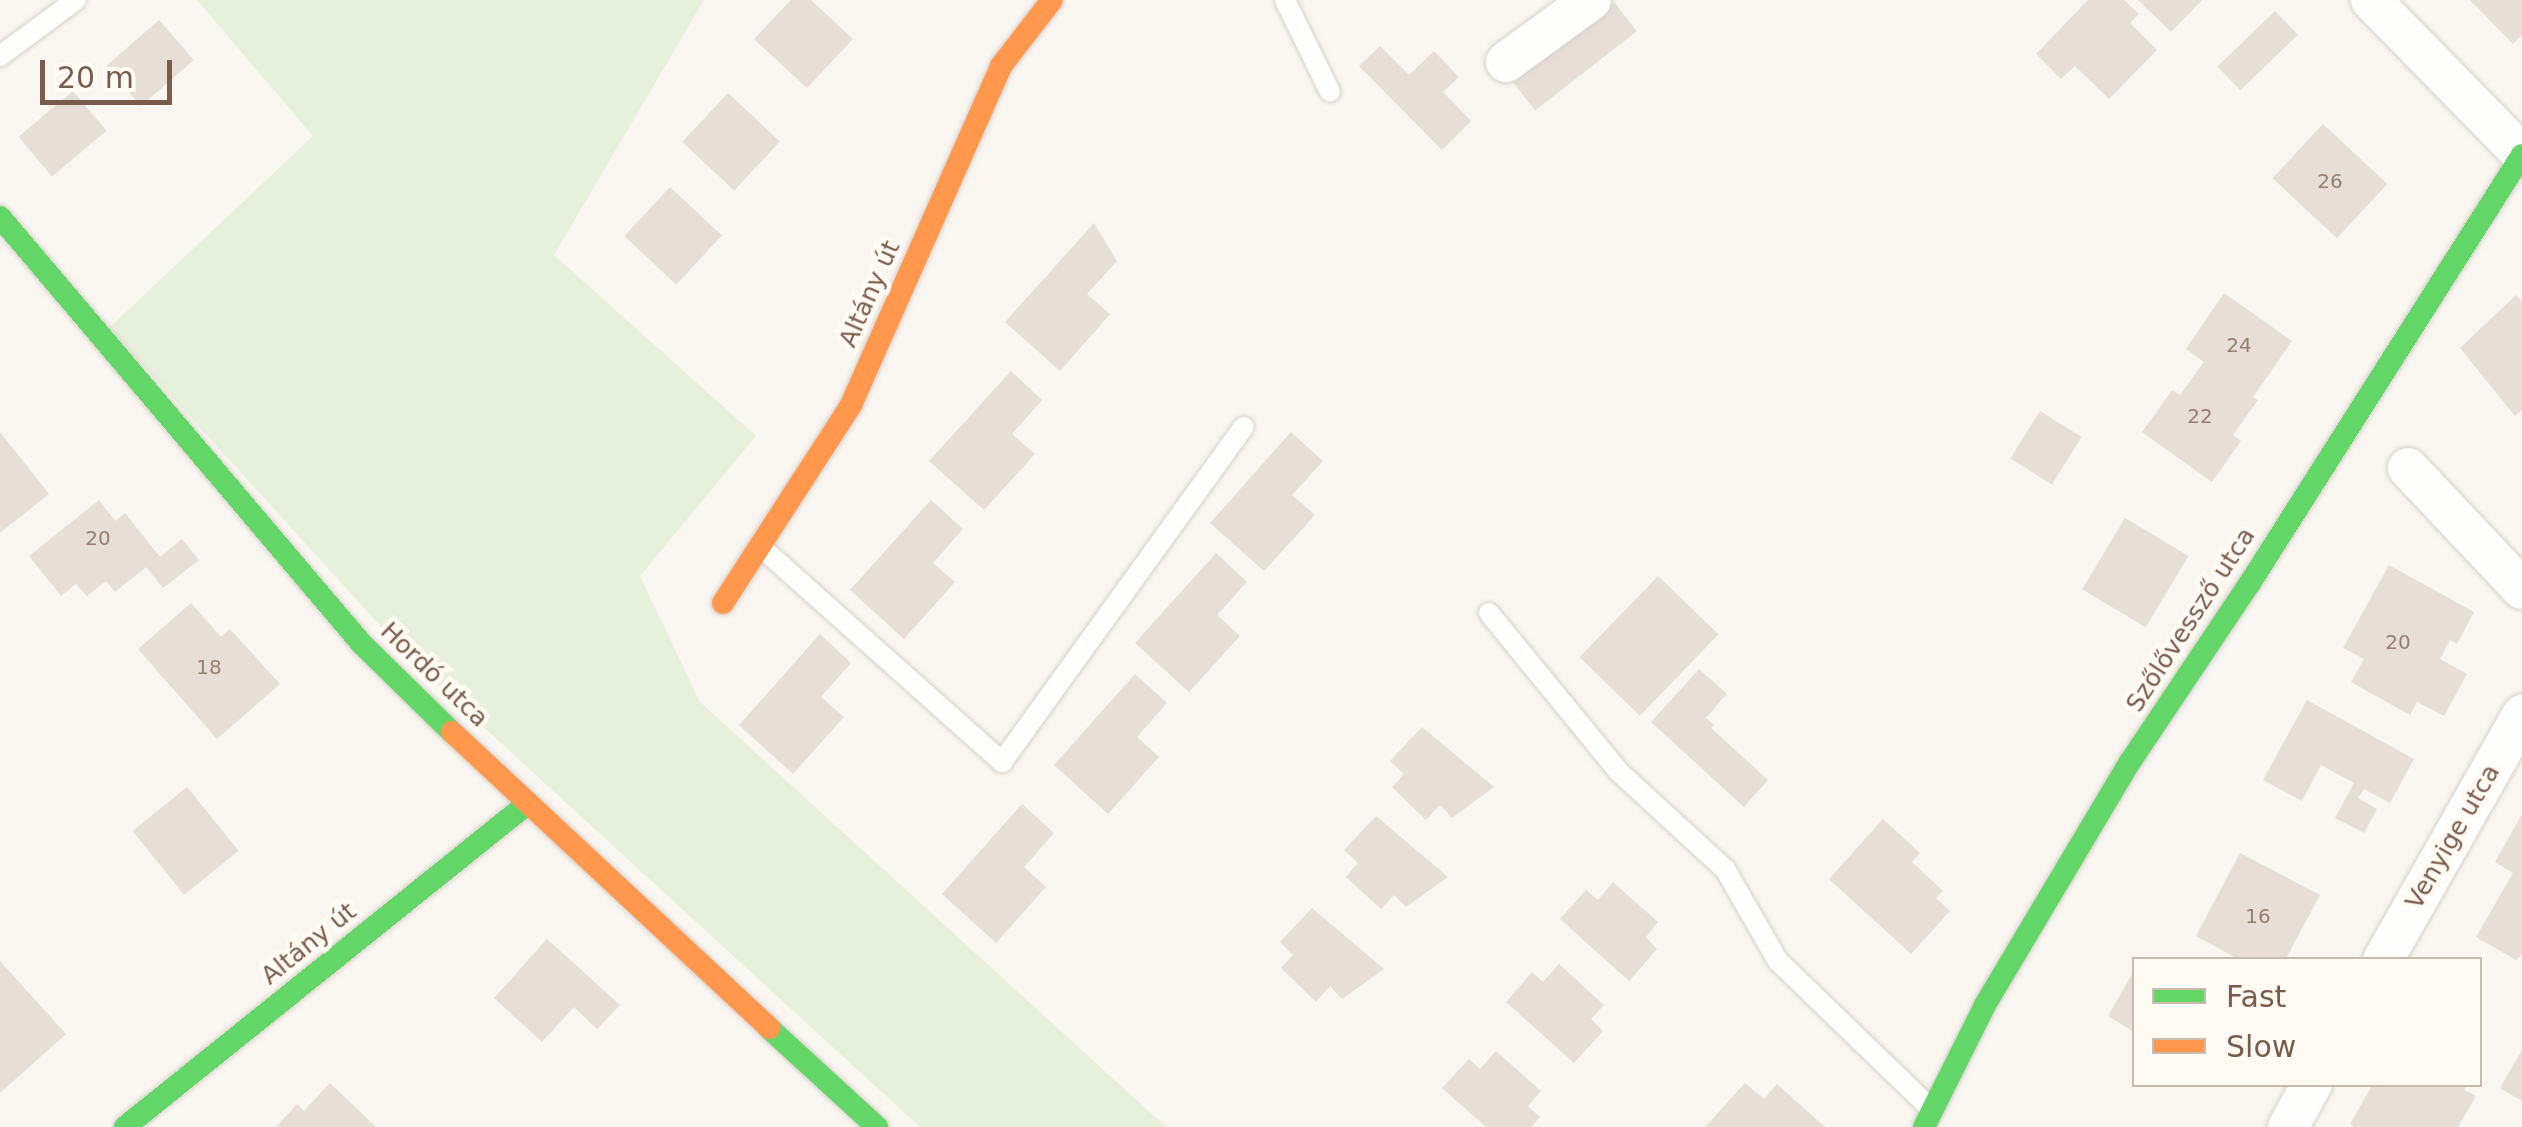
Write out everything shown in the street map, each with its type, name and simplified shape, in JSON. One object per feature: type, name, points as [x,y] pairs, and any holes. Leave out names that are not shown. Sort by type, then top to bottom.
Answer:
[{"type":"street","name":"Altány út","points":[[723,604],[850,405],[1002,66],[1052,0]]},
{"type":"street","points":[[1506,62],[1591,0]]},
{"type":"street","points":[[2371,0],[2522,155]]},
{"type":"street","name":"Szőlővessző utca","points":[[1928,1119],[1985,1005],[2130,762],[2250,582],[2522,155]]},
{"type":"street","name":"Hordó utca","points":[[0,218],[361,643],[527,804],[876,1127]]},
{"type":"street","points":[[2408,468],[2522,589]]},
{"type":"street","name":"Venyige utca","points":[[2385,957],[2522,715]]},
{"type":"street","name":"Altány út","points":[[125,1127],[527,804]]},
{"type":"street","points":[[2288,1127],[2310,1087]]},
{"type":"lane","points":[[0,56],[76,0]]},
{"type":"lane","points":[[1285,0],[1330,92]]},
{"type":"lane","points":[[762,548],[1002,762],[1244,427]]},
{"type":"lane","points":[[1489,612],[1619,772],[1724,868],[1778,962],[1928,1119]]},
{"type":"green space","points":[[197,0],[704,0],[554,255],[756,436],[640,576],[700,702],[1166,1127],[920,1127],[418,667],[109,328],[313,136]]},
{"type":"building","points":[[791,0],[811,0],[853,39],[807,88],[754,39]]},
{"type":"building","points":[[2088,0],[2124,0],[2139,14],[2130,23],[2157,50],[2109,99],[2075,66],[2061,79],[2036,54]]},
{"type":"building","points":[[2138,0],[2202,0],[2171,32]]},
{"type":"building","points":[[2470,0],[2522,0],[2522,35],[2513,44]]},
{"type":"building","points":[[1614,2],[1637,31],[1535,111],[1512,81]]},
{"type":"building","points":[[2275,11],[2298,35],[2240,90],[2217,67]]},
{"type":"building","points":[[159,20],[194,60],[141,106],[106,66]]},
{"type":"building","points":[[1380,46],[1409,75],[1434,51],[1459,77],[1443,92],[1471,121],[1442,150],[1359,66]]},
{"type":"building","points":[[73,91],[106,131],[52,176],[19,137]]},
{"type":"building","points":[[728,93],[780,141],[734,190],[682,142]]},
{"type":"building","points":[[2323,124],[2387,184],[2337,238],[2273,178]]},
{"type":"building","points":[[670,187],[722,235],[676,284],[624,236]]},
{"type":"building","points":[[1094,223],[1117,261],[1087,294],[1110,314],[1060,371],[1005,322]]},
{"type":"building","points":[[2224,293],[2292,341],[2253,397],[2258,400],[2233,435],[2241,441],[2212,482],[2142,432],[2172,390],[2180,395],[2204,362],[2186,349]]},
{"type":"building","points":[[2516,295],[2522,302],[2522,410],[2515,416],[2460,348]]},
{"type":"building","points":[[1011,371],[1042,400],[1012,434],[1035,454],[984,510],[929,461]]},
{"type":"building","points":[[2040,411],[2082,437],[2052,484],[2010,458]]},
{"type":"building","points":[[0,432],[49,494],[0,533]]},
{"type":"building","points":[[1291,432],[1323,461],[1292,495],[1315,515],[1264,571],[1210,523]]},
{"type":"building","points":[[99,500],[115,521],[125,513],[160,557],[182,539],[199,560],[163,588],[146,567],[115,592],[106,581],[87,596],[76,584],[61,596],[29,556]]},
{"type":"building","points":[[931,500],[963,529],[933,563],[955,582],[904,639],[850,590]]},
{"type":"building","points":[[2125,518],[2188,556],[2146,627],[2082,589]]},
{"type":"building","points":[[1216,553],[1247,582],[1217,615],[1240,636],[1189,692],[1135,643]]},
{"type":"building","points":[[2389,565],[2474,612],[2457,644],[2450,640],[2440,659],[2467,674],[2444,716],[2417,702],[2410,715],[2351,682],[2364,659],[2343,648]]},
{"type":"building","points":[[1658,576],[1718,634],[1640,716],[1580,657]]},
{"type":"building","points":[[191,603],[221,637],[230,629],[280,684],[217,739],[138,649]]},
{"type":"building","points":[[820,634],[851,663],[821,697],[844,717],[793,774],[739,725]]},
{"type":"building","points":[[1699,669],[1727,694],[1706,718],[1714,725],[1711,728],[1768,780],[1744,807],[1651,722]]},
{"type":"building","points":[[1135,674],[1167,703],[1137,737],[1159,757],[1108,814],[1054,765]]},
{"type":"building","points":[[2307,700],[2414,759],[2390,803],[2364,789],[2358,798],[2377,809],[2364,833],[2335,818],[2354,783],[2321,765],[2302,801],[2263,780]]},
{"type":"building","points":[[1422,727],[1494,787],[1452,818],[1440,805],[1426,820],[1392,787],[1404,774],[1390,761]]},
{"type":"building","points":[[187,787],[239,851],[184,895],[133,831]]},
{"type":"building","points":[[1022,804],[1054,833],[1024,867],[1046,887],[996,943],[942,894]]},
{"type":"building","points":[[2522,814],[2522,954],[2516,960],[2476,937],[2513,873],[2495,862]]},
{"type":"building","points":[[1376,816],[1448,877],[1406,907],[1394,895],[1381,909],[1346,877],[1358,863],[1344,850]]},
{"type":"building","points":[[1883,819],[1920,853],[1912,862],[1943,891],[1936,898],[1950,911],[1911,954],[1829,879]]},
{"type":"building","points":[[2240,853],[2320,895],[2287,957],[2234,957],[2196,936]]},
{"type":"building","points":[[1613,882],[1658,922],[1646,937],[1657,949],[1629,981],[1560,919],[1586,890],[1598,900]]},
{"type":"building","points":[[1312,908],[1384,969],[1342,999],[1330,986],[1316,1002],[1281,968],[1293,955],[1280,942]]},
{"type":"building","points":[[547,939],[620,1005],[597,1029],[574,1007],[542,1042],[494,998]]},
{"type":"building","points":[[0,961],[66,1034],[0,1093]]},
{"type":"building","points":[[1559,964],[1604,1005],[1591,1019],[1603,1031],[1574,1063],[1506,1002],[1532,972],[1543,982]]},
{"type":"building","points":[[2132,974],[2132,1031],[2108,1016]]},
{"type":"building","points":[[2522,1050],[2522,1101],[2500,1088]]},
{"type":"building","points":[[1496,1051],[1541,1091],[1528,1106],[1540,1117],[1531,1127],[1486,1127],[1442,1088],[1469,1059],[1480,1069]]},
{"type":"building","points":[[330,1083],[376,1127],[276,1127],[297,1104],[304,1111]]},
{"type":"building","points":[[1745,1083],[1764,1099],[1777,1084],[1825,1127],[1705,1127]]},
{"type":"building","points":[[2371,1087],[2466,1087],[2464,1090],[2476,1096],[2458,1127],[2350,1124]]},
{"type":"traffic: fast","points":[[1924,1127],[1985,1005],[2130,762],[2250,583],[2522,155]]},
{"type":"traffic: fast","points":[[0,217],[361,643],[452,732]]},
{"type":"traffic: fast","points":[[125,1127],[527,804]]},
{"type":"traffic: fast","points":[[769,1028],[877,1127]]},
{"type":"traffic: slow","points":[[723,603],[851,405],[1001,66],[1052,0]]},
{"type":"traffic: slow","points":[[452,732],[769,1028]]}]
